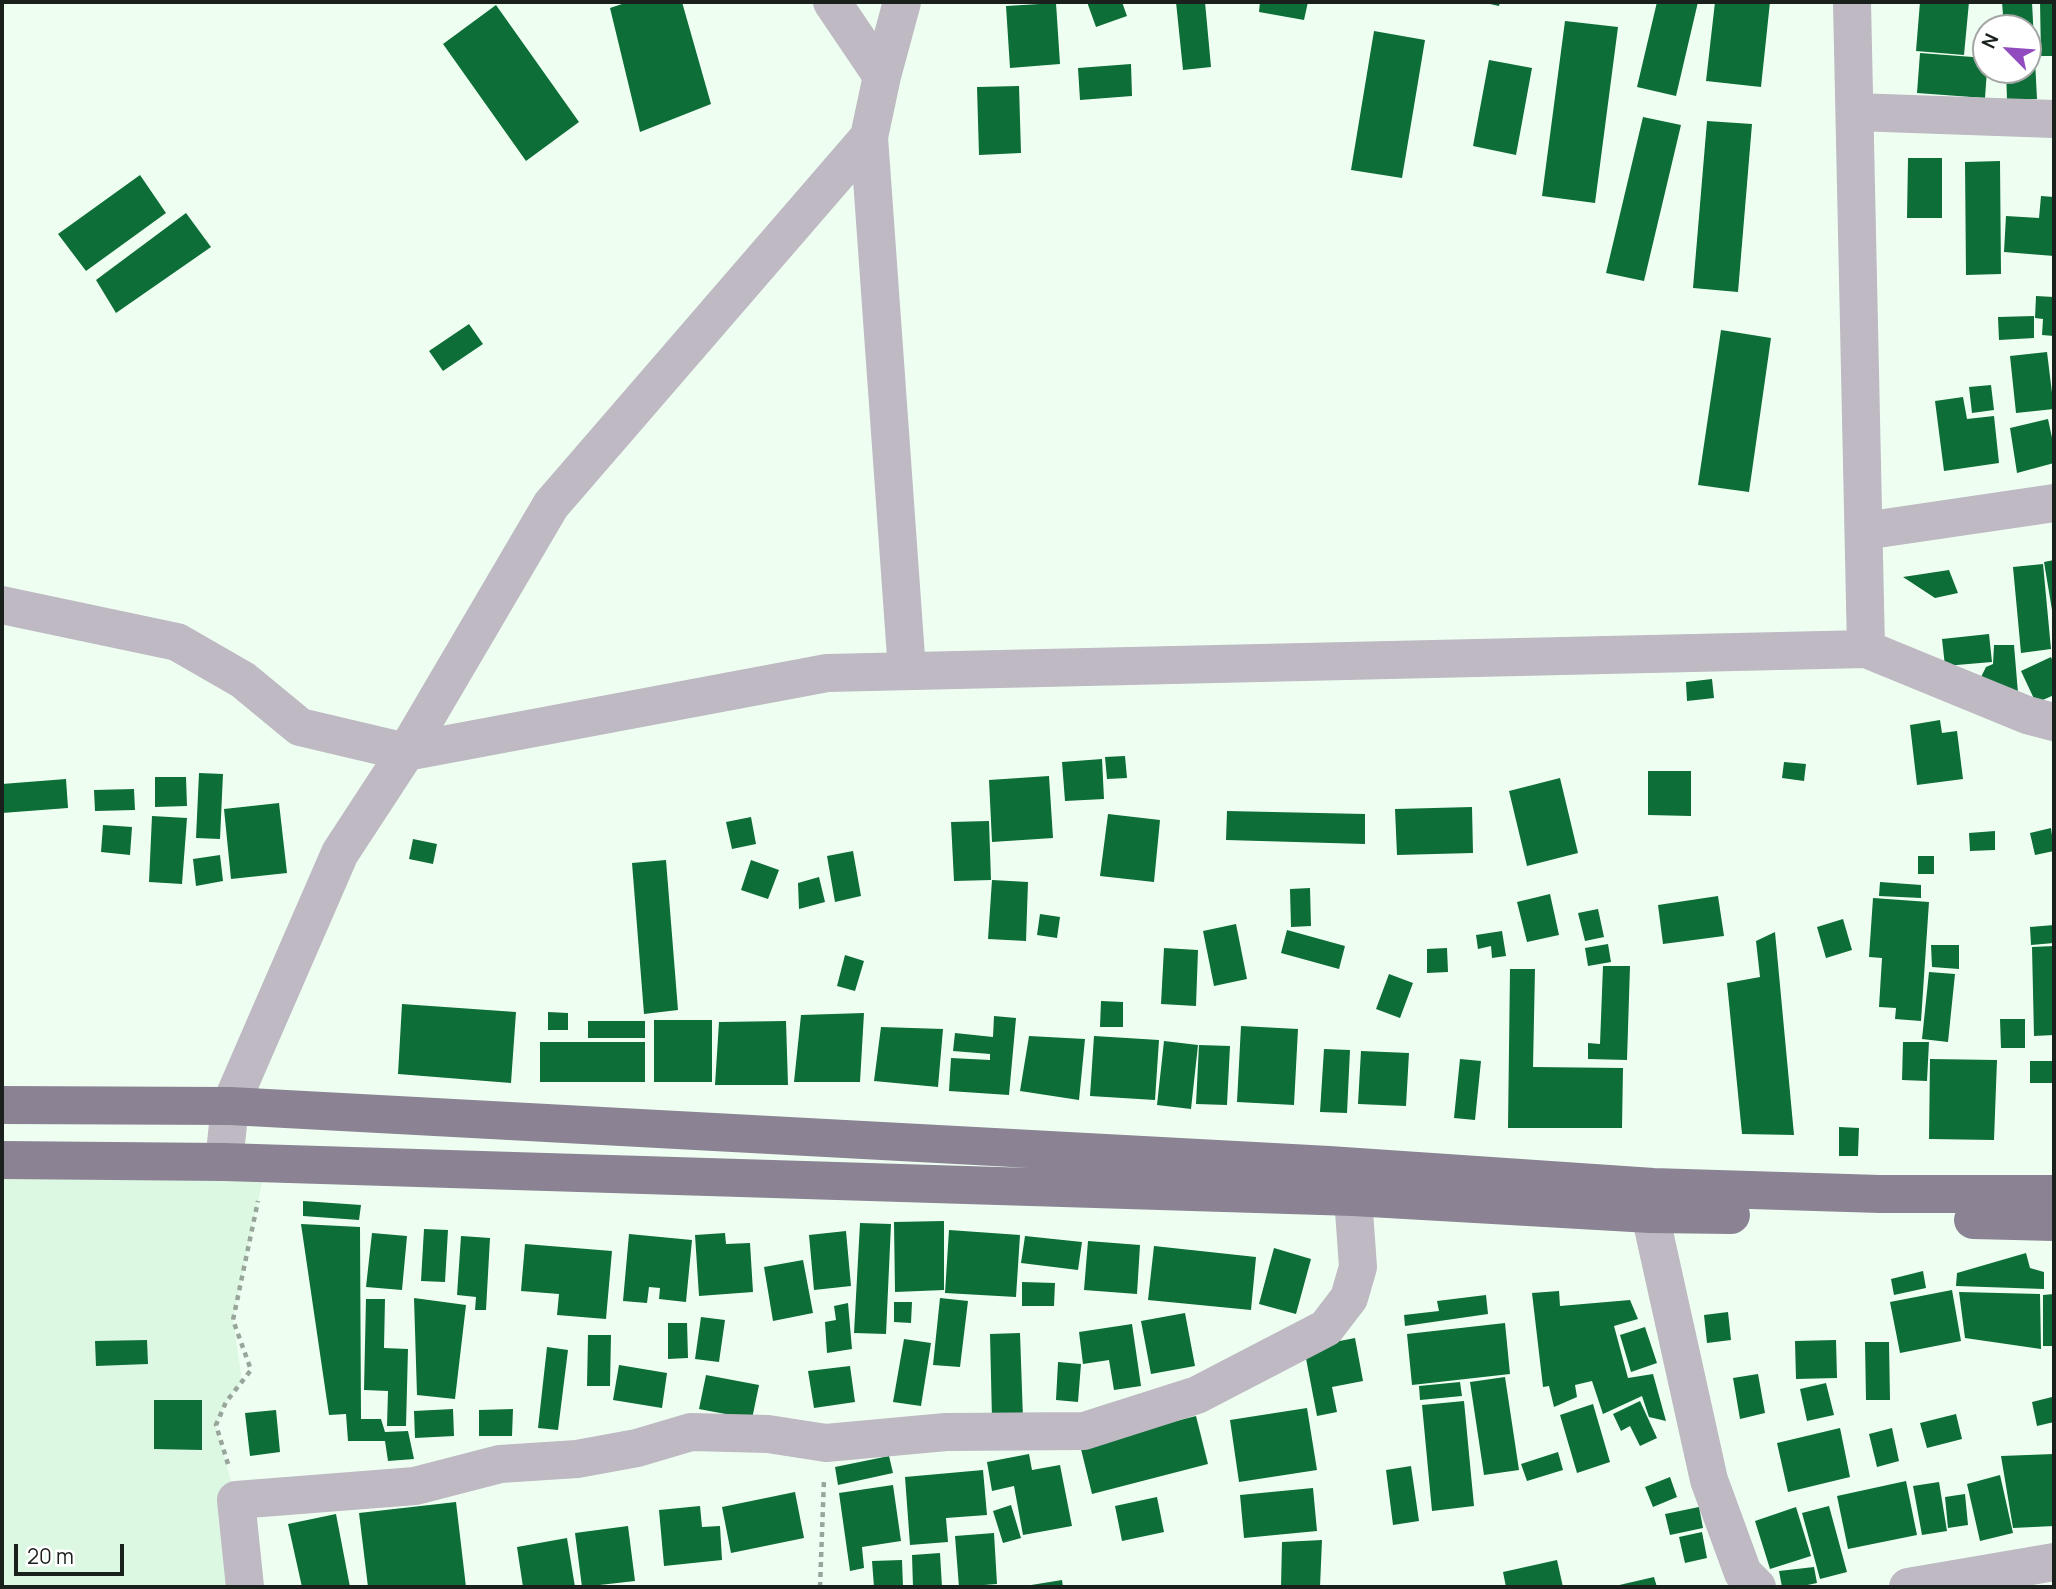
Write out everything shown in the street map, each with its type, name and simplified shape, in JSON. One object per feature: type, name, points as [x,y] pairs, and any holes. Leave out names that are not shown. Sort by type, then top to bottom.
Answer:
[{"type":"main road","points":[[2,1104],[230,1106],[1329,1165],[1653,1187],[2054,1222]]},
{"type":"main road","points":[[2,1160],[224,1161],[1353,1197],[1650,1214],[1881,1205],[2054,1194]]},
{"type":"street","points":[[832,2],[882,76]]},
{"type":"street","points":[[902,2],[869,137],[907,671]]},
{"type":"street","points":[[1853,2],[1866,649]]},
{"type":"street","points":[[1855,112],[2054,118]]},
{"type":"street","points":[[224,1161],[230,1106],[340,853],[406,752],[551,505],[869,137]]},
{"type":"street","points":[[1864,531],[2054,503]]},
{"type":"street","points":[[2,605],[177,642],[243,680],[300,727],[406,752],[827,673],[1866,649],[2027,715],[2054,722]]},
{"type":"street","points":[[246,1587],[236,1500],[415,1486],[500,1464],[577,1459],[637,1448],[691,1432],[768,1434],[826,1443],[946,1432],[1084,1431],[1197,1395],[1326,1328],[1349,1298],[1358,1267],[1353,1197],[1329,1165]]},
{"type":"street","points":[[1650,1214],[1709,1480],[1743,1573],[1757,1587]]},
{"type":"street","points":[[1908,1587],[2054,1562]]},
{"type":"path","points":[[236,1500],[216,1425],[226,1402],[251,1370],[233,1320],[267,1163]]},
{"type":"path","points":[[820,1587],[826,1443]]},
{"type":"shaded area","points":[[2,1161],[266,1163],[233,1320],[242,1381],[226,1402],[216,1425],[236,1500],[247,1587],[2,1587]]},
{"type":"building","points":[[628,2],[682,2],[711,104],[640,132],[610,8]]},
{"type":"building","points":[[1087,2],[1122,2],[1127,16],[1096,27]]},
{"type":"building","points":[[1176,2],[1205,2],[1211,67],[1183,70]]},
{"type":"building","points":[[1260,2],[1308,2],[1304,20],[1259,12]]},
{"type":"building","points":[[1481,2],[1500,2],[1499,6]]},
{"type":"building","points":[[1657,2],[1698,2],[1676,96],[1637,87]]},
{"type":"building","points":[[1715,2],[1770,2],[1761,87],[1706,81]]},
{"type":"building","points":[[1920,2],[1969,2],[1964,55],[1916,51]]},
{"type":"building","points":[[2002,2],[2032,2],[2033,14],[2003,14]]},
{"type":"building","points":[[2040,2],[2054,2],[2054,56],[2042,56]]},
{"type":"building","points":[[1056,3],[1060,64],[1010,68],[1006,6]]},
{"type":"building","points":[[496,5],[579,122],[526,161],[443,44]]},
{"type":"building","points":[[1565,21],[1618,27],[1595,203],[1542,196]]},
{"type":"building","points":[[1374,31],[1425,40],[1402,178],[1351,170]]},
{"type":"building","points":[[1920,53],[1972,57],[1972,84],[1986,84],[1985,98],[1917,93]]},
{"type":"building","points":[[1489,60],[1532,68],[1516,155],[1473,146]]},
{"type":"building","points":[[1131,64],[1132,96],[1080,100],[1078,68]]},
{"type":"building","points":[[2006,84],[2036,84],[2037,99],[2007,100]]},
{"type":"building","points":[[1019,86],[1021,153],[979,155],[977,87]]},
{"type":"building","points":[[1643,117],[1681,125],[1644,281],[1606,273]]},
{"type":"building","points":[[1707,121],[1752,124],[1738,292],[1693,288]]},
{"type":"building","points":[[1908,158],[1942,158],[1942,218],[1907,218]]},
{"type":"building","points":[[2000,161],[2001,274],[1966,275],[1965,162]]},
{"type":"building","points":[[140,175],[166,213],[86,271],[58,234]]},
{"type":"building","points":[[2041,196],[2054,197],[2054,256],[2004,252],[2006,216],[2039,218]]},
{"type":"building","points":[[186,213],[211,247],[116,313],[96,280]]},
{"type":"building","points":[[2036,296],[2054,297],[2054,336],[2042,335],[2043,319],[2035,318]]},
{"type":"building","points":[[2034,316],[2034,338],[1999,340],[1998,317]]},
{"type":"building","points":[[469,324],[483,344],[443,371],[429,351]]},
{"type":"building","points":[[1721,330],[1771,338],[1749,492],[1698,485]]},
{"type":"building","points":[[2047,352],[2054,409],[2016,413],[2010,356]]},
{"type":"building","points":[[1991,385],[1994,410],[1972,413],[1969,387]]},
{"type":"building","points":[[1963,397],[1967,419],[1994,416],[1999,463],[1944,471],[1935,401]]},
{"type":"building","points":[[2048,419],[2054,447],[2054,463],[2017,473],[2010,428]]},
{"type":"building","points":[[2054,560],[2054,615],[2053,616],[2044,562]]},
{"type":"building","points":[[2043,564],[2051,649],[2021,653],[2013,567]]},
{"type":"building","points":[[1949,570],[1958,593],[1935,598],[1903,577]]},
{"type":"building","points":[[1989,634],[1992,662],[1945,666],[1942,639]]},
{"type":"building","points":[[1994,645],[2014,645],[2018,693],[1980,679],[1986,667],[1993,664]]},
{"type":"building","points":[[2051,657],[2054,664],[2054,695],[2036,703],[2021,671]]},
{"type":"building","points":[[1712,679],[1714,698],[1687,701],[1686,682]]},
{"type":"building","points":[[1940,720],[1942,733],[1957,731],[1963,779],[1917,785],[1910,725]]},
{"type":"building","points":[[1125,756],[1127,778],[1107,779],[1105,757]]},
{"type":"building","points":[[1102,759],[1104,799],[1065,801],[1062,762]]},
{"type":"building","points":[[1784,762],[1806,764],[1804,781],[1782,778]]},
{"type":"building","points":[[1648,771],[1691,771],[1691,816],[1648,815]]},
{"type":"building","points":[[199,773],[223,774],[220,839],[196,838]]},
{"type":"building","points":[[1049,776],[1053,838],[992,842],[989,780]]},
{"type":"building","points":[[155,777],[186,777],[187,806],[155,807]]},
{"type":"building","points":[[1560,778],[1578,853],[1527,866],[1509,791]]},
{"type":"building","points":[[66,779],[68,808],[2,813],[2,784]]},
{"type":"building","points":[[134,789],[135,810],[95,811],[94,790]]},
{"type":"building","points":[[279,803],[287,873],[231,879],[224,809]]},
{"type":"building","points":[[1472,807],[1473,853],[1397,855],[1395,809]]},
{"type":"building","points":[[1227,811],[1365,814],[1365,844],[1226,840]]},
{"type":"building","points":[[1108,814],[1160,820],[1154,882],[1100,876]]},
{"type":"building","points":[[152,816],[187,818],[182,884],[149,882]]},
{"type":"building","points":[[751,817],[756,844],[732,849],[726,822]]},
{"type":"building","points":[[989,821],[991,880],[954,881],[951,822]]},
{"type":"building","points":[[103,825],[132,827],[130,855],[101,852]]},
{"type":"building","points":[[2051,828],[2054,851],[2035,855],[2030,833]]},
{"type":"building","points":[[1995,831],[1995,850],[1970,851],[1969,833]]},
{"type":"building","points":[[413,839],[437,844],[433,864],[409,859]]},
{"type":"building","points":[[853,851],[861,896],[835,902],[827,856]]},
{"type":"building","points":[[220,855],[223,881],[196,886],[193,859]]},
{"type":"building","points":[[1918,856],[1934,856],[1934,874],[1918,874]]},
{"type":"building","points":[[666,860],[678,1010],[644,1014],[632,863]]},
{"type":"building","points":[[751,860],[779,870],[768,899],[741,890]]},
{"type":"building","points":[[819,877],[825,902],[799,909],[798,883]]},
{"type":"building","points":[[992,880],[1028,882],[1026,941],[988,939]]},
{"type":"building","points":[[1880,882],[1921,885],[1921,898],[1879,896]]},
{"type":"building","points":[[1310,888],[1311,926],[1291,927],[1290,889]]},
{"type":"building","points":[[1550,894],[1559,935],[1527,942],[1517,902]]},
{"type":"building","points":[[1718,896],[1724,936],[1663,944],[1658,905]]},
{"type":"building","points":[[1873,898],[1929,902],[1921,1021],[1895,1019],[1896,1008],[1879,1007],[1882,958],[1869,957]]},
{"type":"building","points":[[1598,909],[1604,937],[1585,941],[1578,913]]},
{"type":"building","points":[[1040,914],[1060,917],[1057,938],[1037,935]]},
{"type":"building","points":[[1843,919],[1852,950],[1826,958],[1817,927]]},
{"type":"building","points":[[1236,924],[1247,979],[1214,986],[1203,931]]},
{"type":"building","points":[[2054,925],[2054,943],[2031,945],[2030,927]]},
{"type":"building","points":[[1287,930],[1345,946],[1339,969],[1281,953]]},
{"type":"building","points":[[1502,931],[1506,956],[1492,958],[1491,946],[1478,949],[1476,935]]},
{"type":"building","points":[[1775,932],[1794,1135],[1742,1134],[1727,983],[1760,977],[1756,941]]},
{"type":"building","points":[[1608,944],[1611,962],[1588,966],[1585,948]]},
{"type":"building","points":[[1931,945],[1959,945],[1959,969],[1932,967]]},
{"type":"building","points":[[2054,946],[2054,1035],[2034,1036],[2032,947]]},
{"type":"building","points":[[1164,948],[1198,950],[1196,1006],[1161,1004]]},
{"type":"building","points":[[1447,948],[1448,972],[1427,973],[1427,949]]},
{"type":"building","points":[[845,955],[864,961],[855,991],[837,986]]},
{"type":"building","points":[[1603,966],[1630,966],[1627,1060],[1588,1059],[1588,1043],[1600,1044]]},
{"type":"building","points":[[1510,969],[1535,969],[1533,1067],[1623,1068],[1622,1128],[1508,1128]]},
{"type":"building","points":[[1929,972],[1955,974],[1948,1042],[1922,1039]]},
{"type":"building","points":[[1389,974],[1413,983],[1400,1018],[1376,1009]]},
{"type":"building","points":[[1101,1001],[1123,1002],[1123,1027],[1100,1027]]},
{"type":"building","points":[[402,1004],[516,1012],[511,1083],[398,1074]]},
{"type":"building","points":[[548,1012],[568,1013],[568,1030],[548,1030]]},
{"type":"building","points":[[864,1013],[860,1082],[794,1082],[801,1015]]},
{"type":"building","points":[[994,1016],[1016,1018],[1009,1095],[949,1091],[951,1058],[990,1060],[990,1054],[953,1051],[955,1033],[993,1037]]},
{"type":"building","points":[[2000,1019],[2025,1019],[2025,1048],[2001,1048]]},
{"type":"building","points":[[654,1020],[712,1020],[712,1082],[654,1082]]},
{"type":"building","points":[[588,1021],[645,1021],[645,1038],[588,1038]]},
{"type":"building","points":[[786,1021],[788,1085],[715,1085],[719,1022]]},
{"type":"building","points":[[1241,1026],[1298,1029],[1294,1105],[1237,1102]]},
{"type":"building","points":[[881,1027],[943,1029],[938,1087],[874,1081]]},
{"type":"building","points":[[1029,1036],[1085,1039],[1079,1100],[1020,1091]]},
{"type":"building","points":[[1094,1036],[1159,1040],[1155,1100],[1090,1096]]},
{"type":"building","points":[[1164,1041],[1198,1045],[1191,1109],[1157,1105]]},
{"type":"building","points":[[540,1042],[645,1042],[645,1082],[540,1082]]},
{"type":"building","points":[[1903,1042],[1929,1042],[1927,1081],[1902,1080]]},
{"type":"building","points":[[1199,1045],[1230,1046],[1227,1105],[1196,1104]]},
{"type":"building","points":[[1324,1049],[1350,1050],[1347,1113],[1320,1112]]},
{"type":"building","points":[[1361,1051],[1409,1053],[1406,1106],[1358,1104]]},
{"type":"building","points":[[1460,1059],[1481,1061],[1475,1120],[1454,1118]]},
{"type":"building","points":[[1930,1059],[1997,1060],[1994,1140],[1929,1139]]},
{"type":"building","points":[[2030,1061],[2054,1061],[2054,1083],[2030,1083]]},
{"type":"building","points":[[1839,1127],[1859,1128],[1858,1156],[1839,1156]]},
{"type":"building","points":[[303,1201],[361,1205],[359,1220],[303,1216]]},
{"type":"building","points":[[944,1221],[944,1290],[895,1292],[894,1222]]},
{"type":"building","points":[[860,1223],[891,1224],[886,1334],[854,1333]]},
{"type":"building","points":[[301,1224],[360,1227],[361,1419],[381,1419],[385,1432],[408,1431],[414,1459],[388,1461],[385,1441],[348,1441],[346,1414],[329,1415]]},
{"type":"building","points":[[424,1229],[448,1230],[445,1282],[421,1281]]},
{"type":"building","points":[[949,1230],[1020,1235],[1016,1297],[945,1293]]},
{"type":"building","points":[[846,1231],[851,1286],[814,1290],[809,1235]]},
{"type":"building","points":[[372,1233],[407,1236],[402,1290],[366,1287]]},
{"type":"building","points":[[725,1233],[726,1244],[750,1243],[753,1292],[699,1296],[695,1235]]},
{"type":"building","points":[[629,1234],[692,1240],[686,1302],[659,1299],[660,1288],[649,1287],[647,1303],[623,1301]]},
{"type":"building","points":[[461,1236],[490,1238],[486,1310],[475,1310],[476,1297],[457,1295]]},
{"type":"building","points":[[1025,1236],[1082,1242],[1078,1270],[1021,1263]]},
{"type":"building","points":[[1088,1241],[1140,1245],[1137,1294],[1084,1290]]},
{"type":"building","points":[[525,1244],[612,1251],[606,1319],[557,1315],[559,1294],[521,1291]]},
{"type":"building","points":[[1154,1246],[1256,1257],[1251,1310],[1148,1300]]},
{"type":"building","points":[[1274,1248],[1311,1259],[1296,1314],[1259,1304]]},
{"type":"building","points":[[2026,1253],[2030,1268],[2044,1272],[2044,1289],[1956,1286],[1957,1273]]},
{"type":"building","points":[[803,1260],[813,1313],[773,1321],[764,1267]]},
{"type":"building","points":[[1923,1271],[1926,1288],[1894,1295],[1891,1279]]},
{"type":"building","points":[[1022,1282],[1055,1283],[1054,1306],[1022,1306]]},
{"type":"building","points":[[1952,1290],[1961,1341],[1900,1353],[1890,1302]]},
{"type":"building","points":[[1559,1291],[1560,1306],[1630,1300],[1638,1319],[1614,1326],[1628,1378],[1653,1374],[1666,1421],[1649,1417],[1642,1396],[1603,1414],[1592,1381],[1575,1385],[1577,1397],[1554,1407],[1549,1386],[1543,1387],[1532,1293]]},
{"type":"building","points":[[1959,1292],[2040,1294],[2041,1349],[1965,1338]]},
{"type":"building","points":[[2054,1294],[2054,1346],[2043,1346],[2043,1295]]},
{"type":"building","points":[[1486,1295],[1488,1314],[1405,1326],[1404,1315],[1439,1311],[1437,1301]]},
{"type":"building","points":[[414,1298],[466,1305],[455,1399],[417,1395]]},
{"type":"building","points":[[940,1298],[968,1301],[960,1367],[933,1365]]},
{"type":"building","points":[[366,1299],[385,1299],[384,1348],[408,1349],[406,1426],[387,1426],[388,1391],[364,1390]]},
{"type":"building","points":[[894,1302],[912,1302],[911,1323],[894,1322]]},
{"type":"building","points":[[848,1303],[852,1349],[827,1353],[825,1322],[836,1320],[834,1306]]},
{"type":"building","points":[[1728,1312],[1731,1340],[1707,1343],[1704,1315]]},
{"type":"building","points":[[1185,1313],[1195,1366],[1151,1374],[1141,1321]]},
{"type":"building","points":[[701,1317],[725,1320],[719,1362],[695,1359]]},
{"type":"building","points":[[668,1323],[687,1323],[688,1358],[668,1359]]},
{"type":"building","points":[[1505,1323],[1510,1374],[1412,1385],[1407,1334]]},
{"type":"building","points":[[1132,1324],[1141,1386],[1114,1390],[1109,1360],[1083,1364],[1079,1332]]},
{"type":"building","points":[[1645,1327],[1657,1363],[1631,1372],[1620,1335]]},
{"type":"building","points":[[1020,1333],[1023,1419],[992,1420],[990,1334]]},
{"type":"building","points":[[588,1335],[611,1335],[610,1386],[587,1386]]},
{"type":"building","points":[[1355,1338],[1363,1381],[1332,1387],[1337,1412],[1317,1416],[1304,1348]]},
{"type":"building","points":[[904,1339],[931,1343],[921,1406],[893,1402]]},
{"type":"building","points":[[147,1340],[148,1364],[96,1366],[95,1341]]},
{"type":"building","points":[[1836,1340],[1837,1378],[1796,1379],[1795,1341]]},
{"type":"building","points":[[1865,1342],[1889,1342],[1890,1400],[1866,1400]]},
{"type":"building","points":[[547,1347],[568,1350],[558,1430],[538,1428]]},
{"type":"building","points":[[1058,1362],[1081,1364],[1078,1402],[1056,1400]]},
{"type":"building","points":[[619,1365],[667,1373],[662,1408],[613,1400]]},
{"type":"building","points":[[850,1366],[855,1402],[814,1408],[808,1371]]},
{"type":"building","points":[[1758,1374],[1765,1413],[1740,1419],[1733,1378]]},
{"type":"building","points":[[706,1375],[759,1385],[752,1419],[699,1409]]},
{"type":"building","points":[[1505,1377],[1519,1470],[1484,1475],[1470,1382]]},
{"type":"building","points":[[1460,1382],[1462,1396],[1420,1400],[1419,1386]]},
{"type":"building","points":[[1826,1383],[1834,1415],[1807,1421],[1800,1389]]},
{"type":"building","points":[[2052,1397],[2054,1422],[2037,1426],[2032,1402]]},
{"type":"building","points":[[154,1400],[202,1400],[202,1450],[154,1449]]},
{"type":"building","points":[[1464,1401],[1474,1506],[1432,1511],[1422,1405]]},
{"type":"building","points":[[1640,1401],[1657,1438],[1640,1446],[1630,1426],[1621,1431],[1613,1414]]},
{"type":"building","points":[[1593,1404],[1610,1462],[1577,1473],[1560,1415]]},
{"type":"building","points":[[1307,1408],[1317,1470],[1239,1482],[1230,1420]]},
{"type":"building","points":[[453,1409],[454,1436],[415,1438],[414,1411]]},
{"type":"building","points":[[513,1409],[512,1436],[479,1436],[479,1410]]},
{"type":"building","points":[[276,1410],[280,1452],[250,1456],[245,1413]]},
{"type":"building","points":[[1956,1414],[1962,1439],[1927,1448],[1920,1423]]},
{"type":"building","points":[[1196,1416],[1208,1464],[1092,1494],[1080,1445]]},
{"type":"building","points":[[1840,1428],[1850,1477],[1788,1492],[1777,1443]]},
{"type":"building","points":[[1892,1428],[1899,1461],[1877,1467],[1869,1434]]},
{"type":"building","points":[[1558,1452],[1563,1470],[1527,1481],[1521,1464]]},
{"type":"building","points":[[1029,1454],[1032,1470],[1060,1465],[1072,1526],[1023,1535],[1014,1486],[992,1491],[987,1462]]},
{"type":"building","points":[[2054,1454],[2054,1526],[2013,1528],[2001,1456]]},
{"type":"building","points":[[889,1456],[893,1473],[838,1485],[835,1467]]},
{"type":"building","points":[[1411,1466],[1419,1521],[1393,1525],[1386,1470]]},
{"type":"building","points":[[983,1470],[987,1515],[946,1518],[948,1542],[910,1545],[905,1477]]},
{"type":"building","points":[[2000,1475],[2013,1533],[1980,1541],[1967,1484]]},
{"type":"building","points":[[1670,1477],[1677,1497],[1653,1507],[1645,1487]]},
{"type":"building","points":[[1906,1481],[1917,1535],[1848,1549],[1837,1496]]},
{"type":"building","points":[[1939,1482],[1947,1531],[1922,1535],[1913,1486]]},
{"type":"building","points":[[893,1485],[901,1541],[862,1547],[864,1568],[850,1571],[839,1493]]},
{"type":"building","points":[[1313,1488],[1317,1531],[1244,1538],[1240,1495]]},
{"type":"building","points":[[795,1492],[804,1538],[731,1553],[722,1507]]},
{"type":"building","points":[[1965,1494],[1968,1525],[1948,1528],[1945,1497]]},
{"type":"building","points":[[1157,1497],[1164,1532],[1122,1541],[1115,1506]]},
{"type":"building","points":[[456,1502],[466,1587],[368,1587],[359,1513]]},
{"type":"building","points":[[1011,1505],[1021,1538],[1003,1543],[993,1511]]},
{"type":"building","points":[[700,1506],[702,1527],[720,1526],[722,1560],[664,1566],[659,1510]]},
{"type":"building","points":[[1829,1506],[1847,1572],[1820,1579],[1802,1513]]},
{"type":"building","points":[[1699,1507],[1703,1528],[1670,1535],[1665,1514]]},
{"type":"building","points":[[1796,1507],[1811,1556],[1770,1569],[1755,1521]]},
{"type":"building","points":[[336,1514],[350,1587],[302,1587],[288,1524]]},
{"type":"building","points":[[628,1526],[635,1581],[582,1587],[575,1533]]},
{"type":"building","points":[[1702,1532],[1707,1558],[1685,1563],[1679,1537]]},
{"type":"building","points":[[994,1533],[997,1584],[959,1587],[955,1536]]},
{"type":"building","points":[[567,1538],[575,1587],[523,1587],[517,1547]]},
{"type":"building","points":[[1322,1540],[1320,1587],[1281,1587],[1282,1542]]},
{"type":"building","points":[[940,1553],[942,1587],[913,1587],[912,1555]]},
{"type":"building","points":[[902,1560],[903,1587],[874,1587],[872,1561]]},
{"type":"building","points":[[1557,1560],[1563,1587],[1506,1587],[1503,1572]]},
{"type":"building","points":[[1814,1567],[1817,1583],[1782,1587],[1779,1571]]},
{"type":"building","points":[[1654,1577],[1657,1587],[1615,1587],[1615,1586]]},
{"type":"building","points":[[1062,1580],[1063,1587],[1025,1587],[1025,1586]]}]
